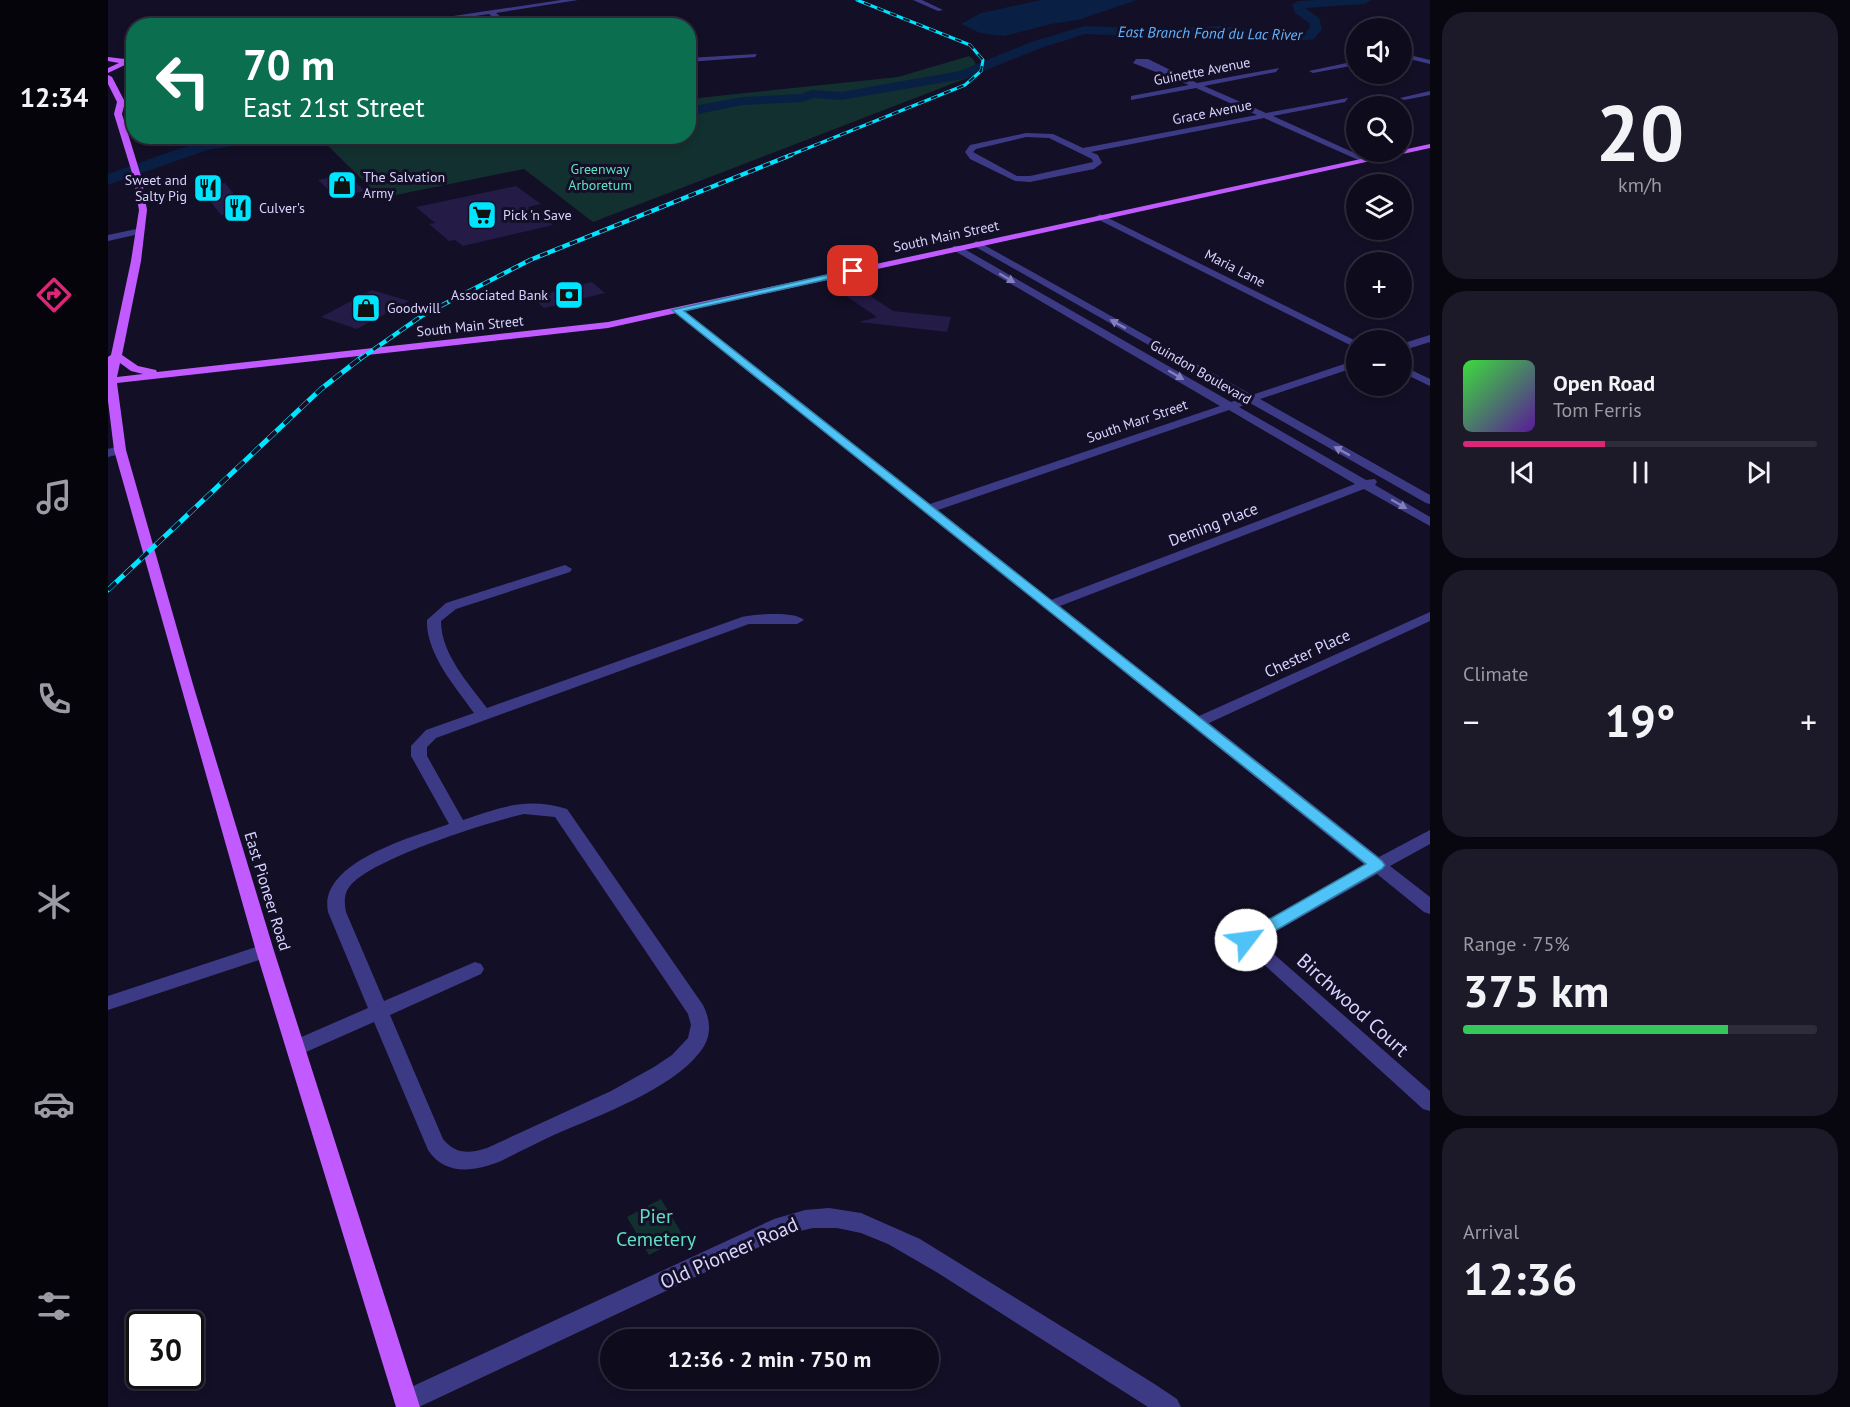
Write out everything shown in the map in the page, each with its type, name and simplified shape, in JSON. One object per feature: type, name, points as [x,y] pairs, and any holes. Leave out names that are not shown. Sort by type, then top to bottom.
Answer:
[{"type":"main road","points":[[108,51],[121,102],[118,114]]},
{"type":"main road","points":[[110,106],[118,114],[126,142]]},
{"type":"main road","points":[[110,381],[112,360],[141,231],[143,205],[127,144]]},
{"type":"main road","name":"South Main Street","points":[[1412,150],[1430,146]]},
{"type":"main road","name":"South Main Street","points":[[110,381],[608,325],[1357,162]]},
{"type":"main road","points":[[112,360],[144,371],[177,374]]},
{"type":"main road","name":"East Pioneer Road","points":[[110,381],[114,451],[265,951],[407,1404]]},
{"type":"street","points":[[447,18],[575,0]]},
{"type":"street","points":[[916,0],[940,10]]},
{"type":"street","points":[[489,12],[498,18]]},
{"type":"street","points":[[696,59],[754,55]]},
{"type":"street","points":[[1412,57],[1430,62]]},
{"type":"street","points":[[1145,63],[1346,151]]},
{"type":"street","points":[[1313,70],[1346,65]]},
{"type":"street","name":"Guinette Avenue","points":[[1134,98],[1276,70]]},
{"type":"street","points":[[1412,97],[1430,93]]},
{"type":"street","name":"Grace Avenue","points":[[1083,151],[1346,100]]},
{"type":"street","points":[[1038,135],[1050,136],[1083,151],[1095,157],[1098,163],[1091,167],[1030,179],[1015,178],[973,157],[969,152],[973,147],[1038,135]]},
{"type":"street","name":"Maria Lane","points":[[1100,217],[1346,340]]},
{"type":"street","points":[[108,238],[141,231]]},
{"type":"street","name":"Guindon Boulevard","points":[[977,244],[1430,500]]},
{"type":"street","name":"Guindon Boulevard","points":[[956,248],[1430,522]]},
{"type":"street","points":[[677,310],[1430,907]]},
{"type":"street","points":[[1412,344],[1430,338]]},
{"type":"street","name":"South Marr Street","points":[[929,509],[1346,366]]},
{"type":"street","points":[[1412,373],[1430,382]]},
{"type":"street","name":"Deming Place","points":[[1050,605],[1388,477]]},
{"type":"street","points":[[483,714],[445,658],[433,628],[434,620],[451,606],[565,570]]},
{"type":"street","name":"Chester Place","points":[[1199,722],[1430,616]]},
{"type":"street","points":[[459,828],[418,756],[418,749],[431,734],[747,620],[765,618],[798,620]]},
{"type":"street","points":[[540,808],[561,813],[696,1010],[701,1024],[698,1039],[688,1053],[665,1071],[610,1100],[485,1157],[465,1161],[446,1156],[435,1144],[337,912],[338,892],[346,879],[363,866],[459,828],[519,809],[540,808]]},
{"type":"street","points":[[1377,865],[1430,837]]},
{"type":"street","name":"Birchwood Court","points":[[1377,865],[1246,940],[1430,1103]]},
{"type":"street","points":[[108,1003],[265,951]]},
{"type":"street","points":[[297,1048],[474,969]]},
{"type":"street","name":"Old Pioneer Road","points":[[407,1404],[783,1226],[803,1220],[831,1217],[859,1222],[910,1246],[1093,1357],[1169,1407]]},
{"type":"green space","name":"Greenway Arboretum","points":[[969,56],[976,64],[974,75],[593,222],[524,169],[381,198],[326,144],[696,144],[696,98],[898,77]]},
{"type":"green space","name":"Pier Cemetery","points":[[661,1199],[684,1237],[649,1255],[627,1217]]},
{"type":"water","points":[[1041,0],[1137,0],[1078,20],[1004,36],[980,33],[961,24],[981,13]]},
{"type":"building","name":"The Salvation Army","points":[[347,174],[365,191],[336,197],[318,180]]},
{"type":"building","points":[[225,183],[248,212],[221,215],[200,188]]},
{"type":"building","name":"Pick 'n Save","points":[[516,186],[541,204],[528,207],[553,225],[463,246],[455,240],[449,241],[429,224],[435,223],[416,207]]},
{"type":"building","name":"Associated Bank","points":[[592,282],[605,293],[544,308],[532,297]]},
{"type":"building","points":[[860,289],[893,311],[951,317],[947,332],[859,322],[877,317],[843,294]]},
{"type":"building","name":"Goodwill","points":[[372,290],[409,301],[357,329],[321,317]]},
{"type":"waterway","name":"East Branch Fond du Lac River","points":[[696,110],[743,101],[803,98],[812,94],[841,96],[963,75],[1036,45],[1084,30],[1164,33],[1220,30],[1292,38],[1309,36],[1316,29],[1315,21],[1299,10],[1298,5],[1365,0]]},
{"type":"waterway","name":"East Branch Fond du Lac River","points":[[108,180],[214,144]]},
{"type":"railway","points":[[788,156],[965,85],[981,71],[983,60],[970,45],[857,0]]},
{"type":"railway","points":[[360,359],[423,315],[530,260],[791,155]]},
{"type":"railway","points":[[108,590],[321,389],[362,357]]},
{"type":"place","name":"The Salvation Army","points":[[342,185]]},
{"type":"place","name":"Sweet and Salty Pig","points":[[208,188]]},
{"type":"place","name":"Culver's","points":[[238,208]]},
{"type":"place","name":"Pick 'n Save","points":[[482,215]]},
{"type":"place","name":"Associated Bank","points":[[569,295]]},
{"type":"place","name":"Goodwill","points":[[366,308]]},
{"type":"route","points":[[853,271],[677,310],[1377,865],[1246,940]]}]
